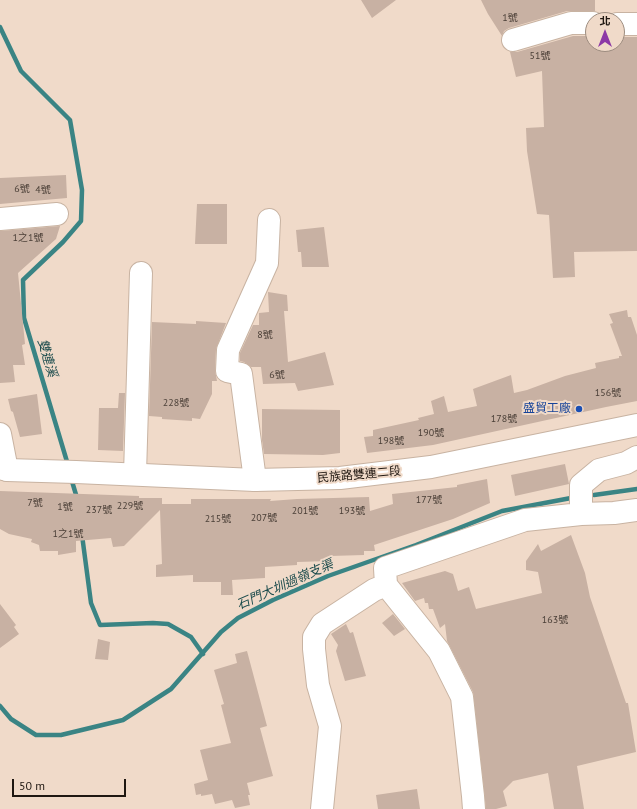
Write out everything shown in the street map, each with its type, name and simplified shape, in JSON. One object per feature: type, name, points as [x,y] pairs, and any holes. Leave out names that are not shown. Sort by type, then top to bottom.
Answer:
[{"type":"main road","points":[[513,40],[571,23],[585,23]]},
{"type":"main road","points":[[625,24],[637,24]]},
{"type":"main road","points":[[0,219],[57,214]]},
{"type":"main road","points":[[255,480],[241,374],[227,371],[228,350],[266,263],[269,220]]},
{"type":"main road","points":[[135,474],[141,273]]},
{"type":"main road","name":"民族路雙連二段","points":[[2,470],[68,471],[255,480],[340,478],[431,467],[637,425]]},
{"type":"main road","points":[[0,434],[2,470]]},
{"type":"main road","points":[[582,514],[581,485],[599,470],[626,463],[637,457]]},
{"type":"main road","points":[[474,809],[462,697],[439,651],[386,585],[385,568],[525,520],[637,510]]},
{"type":"main road","points":[[322,809],[330,726],[318,685],[314,637],[322,624],[374,590],[386,585]]},
{"type":"building","points":[[361,0],[396,0],[372,18]]},
{"type":"building","points":[[481,0],[595,0],[595,11],[567,11],[509,28],[504,31],[502,36]]},
{"type":"building","points":[[573,36],[585,36],[585,52],[625,52],[625,37],[637,37],[637,251],[574,252],[575,277],[553,278],[549,215],[537,214],[527,151],[526,128],[544,127],[542,71],[516,77],[510,52],[517,52]]},
{"type":"building","points":[[66,175],[67,198],[0,204],[0,178]]},
{"type":"building","points":[[197,204],[227,204],[227,244],[195,244]]},
{"type":"building","points":[[60,226],[56,239],[18,273],[25,344],[22,345],[25,365],[13,365],[15,382],[0,383],[0,231]]},
{"type":"building","points":[[324,227],[329,267],[302,267],[301,252],[298,252],[296,230]]},
{"type":"building","points":[[268,292],[287,295],[288,311],[284,311],[288,362],[325,352],[334,385],[298,391],[295,383],[263,384],[261,367],[251,367],[240,361],[240,353],[253,325],[259,325],[259,313],[269,312]]},
{"type":"building","points":[[627,310],[628,317],[631,317],[637,335],[637,401],[433,445],[367,453],[364,437],[373,436],[373,430],[419,420],[418,418],[434,414],[431,401],[444,396],[448,412],[477,406],[473,389],[511,375],[514,393],[527,390],[565,376],[596,368],[595,363],[619,358],[619,356],[622,356],[610,324],[613,323],[609,314]]},
{"type":"building","points":[[196,321],[226,323],[216,349],[215,370],[217,381],[212,381],[212,394],[200,419],[192,418],[192,421],[162,419],[162,417],[149,416],[152,322],[196,324]]},
{"type":"building","points":[[119,393],[125,393],[123,451],[98,450],[99,408],[118,408]]},
{"type":"building","points":[[37,394],[42,434],[20,437],[8,399]]},
{"type":"building","points":[[262,409],[340,410],[340,453],[323,455],[264,454],[262,440]]},
{"type":"building","points":[[565,464],[569,484],[515,496],[511,475]]},
{"type":"building","points":[[487,479],[490,503],[453,519],[374,545],[375,551],[364,551],[364,555],[330,556],[330,561],[297,562],[297,565],[265,567],[265,578],[232,580],[233,595],[221,595],[221,582],[193,582],[193,575],[156,577],[156,565],[162,564],[160,510],[124,546],[113,547],[111,538],[76,541],[76,552],[58,555],[58,551],[40,551],[39,545],[31,542],[32,539],[9,534],[0,529],[0,491],[139,496],[139,498],[162,498],[162,504],[191,504],[191,499],[271,499],[270,501],[369,497],[370,511],[393,504],[392,494],[457,487],[457,485]]},
{"type":"building","points":[[571,535],[585,573],[590,597],[626,703],[628,703],[636,752],[577,766],[584,809],[554,809],[548,773],[513,781],[503,791],[507,806],[496,809],[486,809],[473,692],[447,641],[445,624],[440,628],[433,609],[429,609],[428,603],[425,603],[424,598],[415,601],[402,583],[445,571],[453,574],[458,591],[469,587],[476,609],[542,593],[538,572],[526,570],[526,561],[538,544],[541,551]]},
{"type":"building","points":[[0,604],[16,625],[14,627],[19,634],[0,648]]},
{"type":"building","points":[[393,614],[405,629],[394,636],[382,623]]},
{"type":"building","points":[[346,624],[350,633],[353,632],[366,676],[345,681],[336,651],[338,645],[331,634]]},
{"type":"building","points":[[98,639],[110,642],[108,660],[95,659]]},
{"type":"building","points":[[247,651],[267,726],[260,728],[273,776],[247,783],[250,795],[248,795],[250,805],[235,808],[232,800],[215,804],[212,794],[201,796],[201,794],[196,795],[194,784],[208,780],[200,750],[231,743],[221,705],[224,704],[214,670],[237,663],[235,654]]},
{"type":"building","points":[[417,789],[420,809],[378,809],[376,795]]},
{"type":"waterway","name":"雙連溪","points":[[0,27],[21,71],[70,120],[82,190],[81,221],[63,242],[23,280],[24,318],[68,465]]},
{"type":"waterway","name":"雙連溪","points":[[71,478],[77,498]]},
{"type":"waterway","name":"石門大圳過嶺支渠","points":[[594,495],[637,489]]},
{"type":"waterway","name":"石門大圳過嶺支渠","points":[[0,706],[11,719],[36,735],[61,735],[123,720],[171,689],[221,632],[238,618],[273,600],[328,576],[416,545],[502,511],[571,498]]},
{"type":"waterway","name":"雙連溪","points":[[82,535],[91,603],[100,625],[153,623],[168,624],[191,637],[203,654]]},
{"type":"place","name":"盛貿工廠","points":[[579,409]]}]
